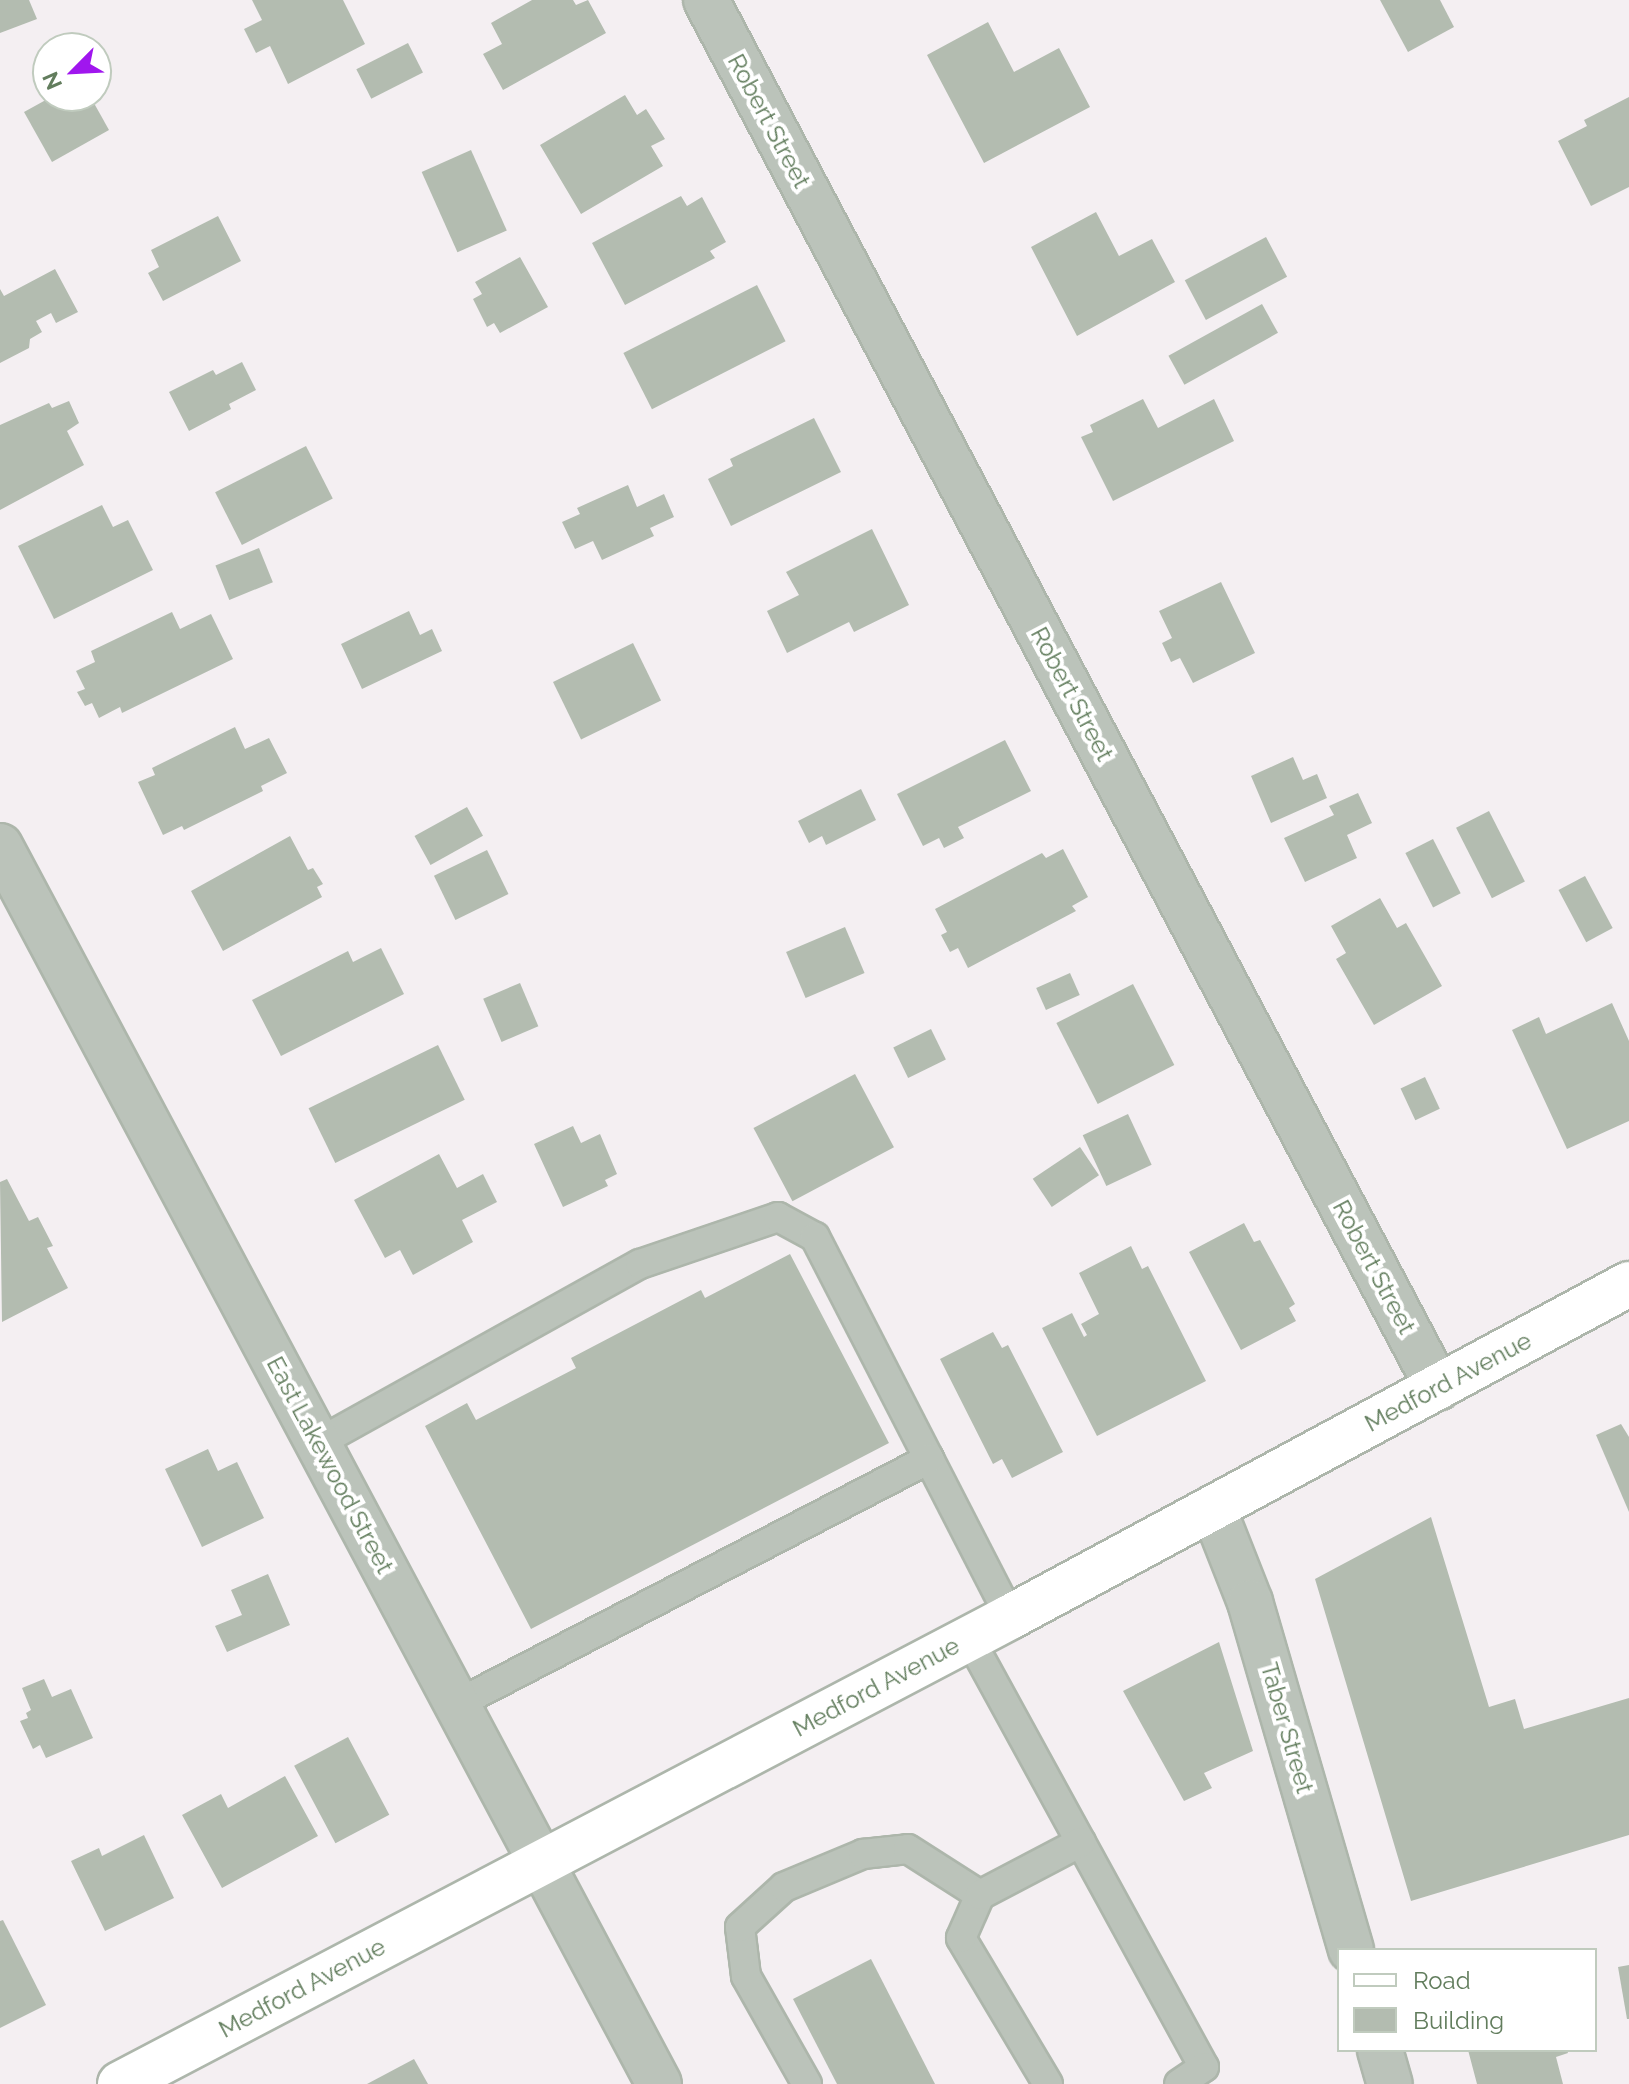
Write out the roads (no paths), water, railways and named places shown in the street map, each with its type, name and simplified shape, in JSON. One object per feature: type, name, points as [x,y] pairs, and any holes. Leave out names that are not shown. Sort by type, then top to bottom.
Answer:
[{"type":"main road","name":"Medford Avenue","points":[[120,2084],[1010,1617],[1629,1284]]},
{"type":"street","name":"Robert Street","points":[[706,0],[1438,1388]]},
{"type":"street","name":"East Lakewood Street","points":[[0,846],[459,1703],[659,2084]]},
{"type":"street","name":"Taber Street","points":[[1213,1508],[1236,1560],[1253,1612],[1350,1948]]},
{"type":"street","points":[[1381,2052],[1390,2084]]},
{"type":"lane","points":[[318,1443],[640,1264],[778,1217],[815,1237],[1010,1617]]},
{"type":"lane","points":[[459,1703],[929,1459]]},
{"type":"lane","points":[[969,1638],[1204,2067],[1179,2084]]},
{"type":"lane","points":[[1048,2084],[961,1938],[980,1895],[1081,1842]]},
{"type":"lane","points":[[807,2084],[746,1976],[740,1927],[784,1887],[863,1854],[908,1849],[980,1895]]}]
